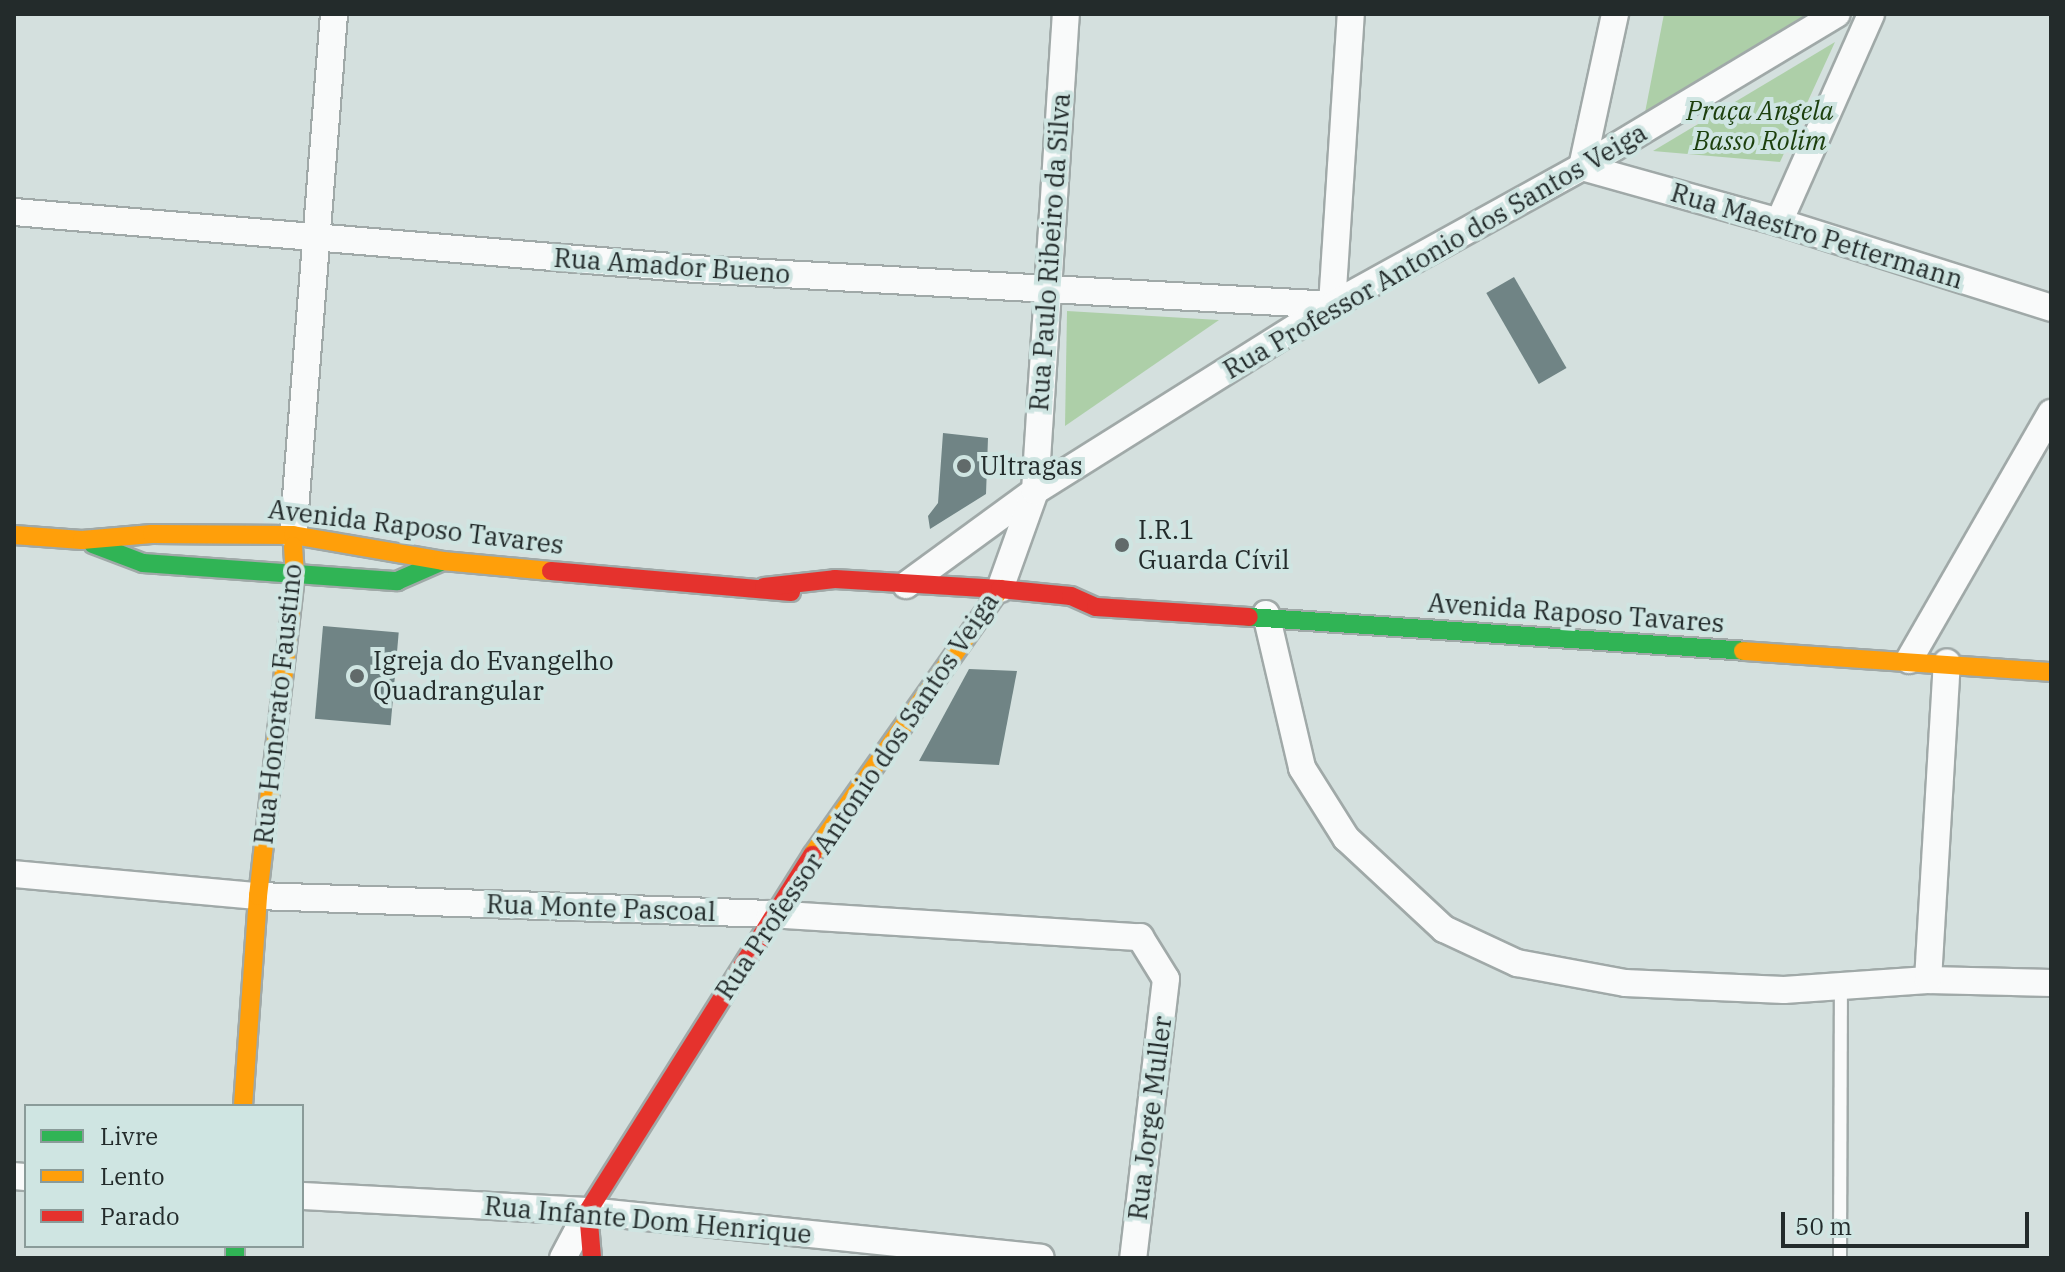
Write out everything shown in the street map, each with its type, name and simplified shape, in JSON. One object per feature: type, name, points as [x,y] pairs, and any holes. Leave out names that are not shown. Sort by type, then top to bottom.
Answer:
[{"type":"main road","name":"Avenida Raposo Tavares","points":[[14,535],[82,540],[152,534],[293,535],[443,561],[764,587],[838,601]]},
{"type":"main road","name":"Rua Honorato Faustino","points":[[243,1104],[258,896],[295,575],[293,535]]},
{"type":"main road","points":[[82,540],[143,563],[397,581],[443,561]]},
{"type":"main road","name":"Avenida Raposo Tavares","points":[[764,587],[835,579],[905,586],[1076,613],[1096,607],[1266,614],[1807,657],[1909,660],[2051,672]]},
{"type":"main road","name":"Avenida Raposo Tavares","points":[[954,608],[992,599],[1071,596],[1096,607]]},
{"type":"main road","name":"Rua Professor Antonio dos Santos Veiga","points":[[588,1211],[770,914],[992,599]]},
{"type":"main road","points":[[588,1211],[592,1258]]},
{"type":"street","name":"Rua Honorato Faustino","points":[[293,535],[334,14]]},
{"type":"street","name":"Rua Paulo Ribeiro da Silva","points":[[1035,491],[1066,14]]},
{"type":"street","points":[[1332,305],[1351,14]]},
{"type":"street","points":[[1582,167],[1615,14]]},
{"type":"street","name":"Rua Professor Antonio dos Santos Veiga","points":[[905,586],[1035,491],[1332,305],[1582,167],[1837,14]]},
{"type":"street","points":[[1779,222],[1871,14]]},
{"type":"street","name":"Rua Maestro Pettermann","points":[[1582,167],[1779,222],[2051,308]]},
{"type":"street","name":"Rua Amador Bueno","points":[[14,212],[695,269],[1332,305]]},
{"type":"street","points":[[1909,660],[2051,413]]},
{"type":"street","name":"Rua Professor Antonio dos Santos Veiga","points":[[992,599],[1035,491]]},
{"type":"street","points":[[1266,614],[1302,768],[1346,838],[1444,929],[1517,963],[1625,983],[1784,990],[1928,980],[2051,983]]},
{"type":"street","points":[[1928,980],[1947,663]]},
{"type":"street","name":"Rua Monte Pascoal","points":[[14,874],[258,896],[770,914],[1140,937],[1166,979]]},
{"type":"street","name":"Rua Jorge Muller","points":[[1133,1258],[1166,979]]},
{"type":"street","name":"Rua Infante Dom Henrique","points":[[304,1196],[588,1211],[1041,1258]]},
{"type":"street","name":"Rua Professor Antonio dos Santos Veiga","points":[[563,1258],[588,1211]]},
{"type":"lane","points":[[1840,1258],[1841,985]]},
{"type":"green space","points":[[1664,14],[1815,14],[1643,123]]},
{"type":"green space","name":"Praça Angela Basso Rolim","points":[[1835,42],[1780,162],[1653,151]]},
{"type":"green space","points":[[1067,311],[1219,320],[1065,426]]},
{"type":"building","points":[[1514,277],[1566,368],[1539,384],[1486,293]]},
{"type":"building","name":"Ultragas","points":[[943,433],[988,438],[986,494],[930,529],[928,516],[938,503]]},
{"type":"building","name":"Igreja do Evangelho Quadrangular","points":[[323,626],[399,633],[391,725],[315,719]]},
{"type":"building","points":[[969,669],[1017,671],[999,765],[919,761]]},
{"type":"traffic: fast","points":[[93,544],[143,563],[397,581],[443,561]]},
{"type":"traffic: fast","points":[[1249,617],[1743,651]]},
{"type":"traffic: fast","points":[[235,1248],[235,1258]]},
{"type":"traffic: slow","points":[[14,535],[82,540],[152,534],[293,535],[443,561],[551,571]]},
{"type":"traffic: slow","points":[[243,1104],[258,896],[295,575],[293,546]]},
{"type":"traffic: slow","points":[[812,855],[1000,589]]},
{"type":"traffic: slow","points":[[1743,651],[2051,672]]},
{"type":"traffic: jam","points":[[551,571],[791,592]]},
{"type":"traffic: jam","points":[[764,587],[835,579],[1000,589],[1071,596],[1096,607],[1249,617]]},
{"type":"traffic: jam","points":[[592,1258],[588,1211],[812,855]]},
{"type":"place","name":"Ultragas","points":[[964,466]]},
{"type":"place","name":"I.R.1 Guarda Cívil","points":[[1122,545]]},
{"type":"place","name":"Igreja do Evangelho Quadrangular","points":[[357,676]]}]
